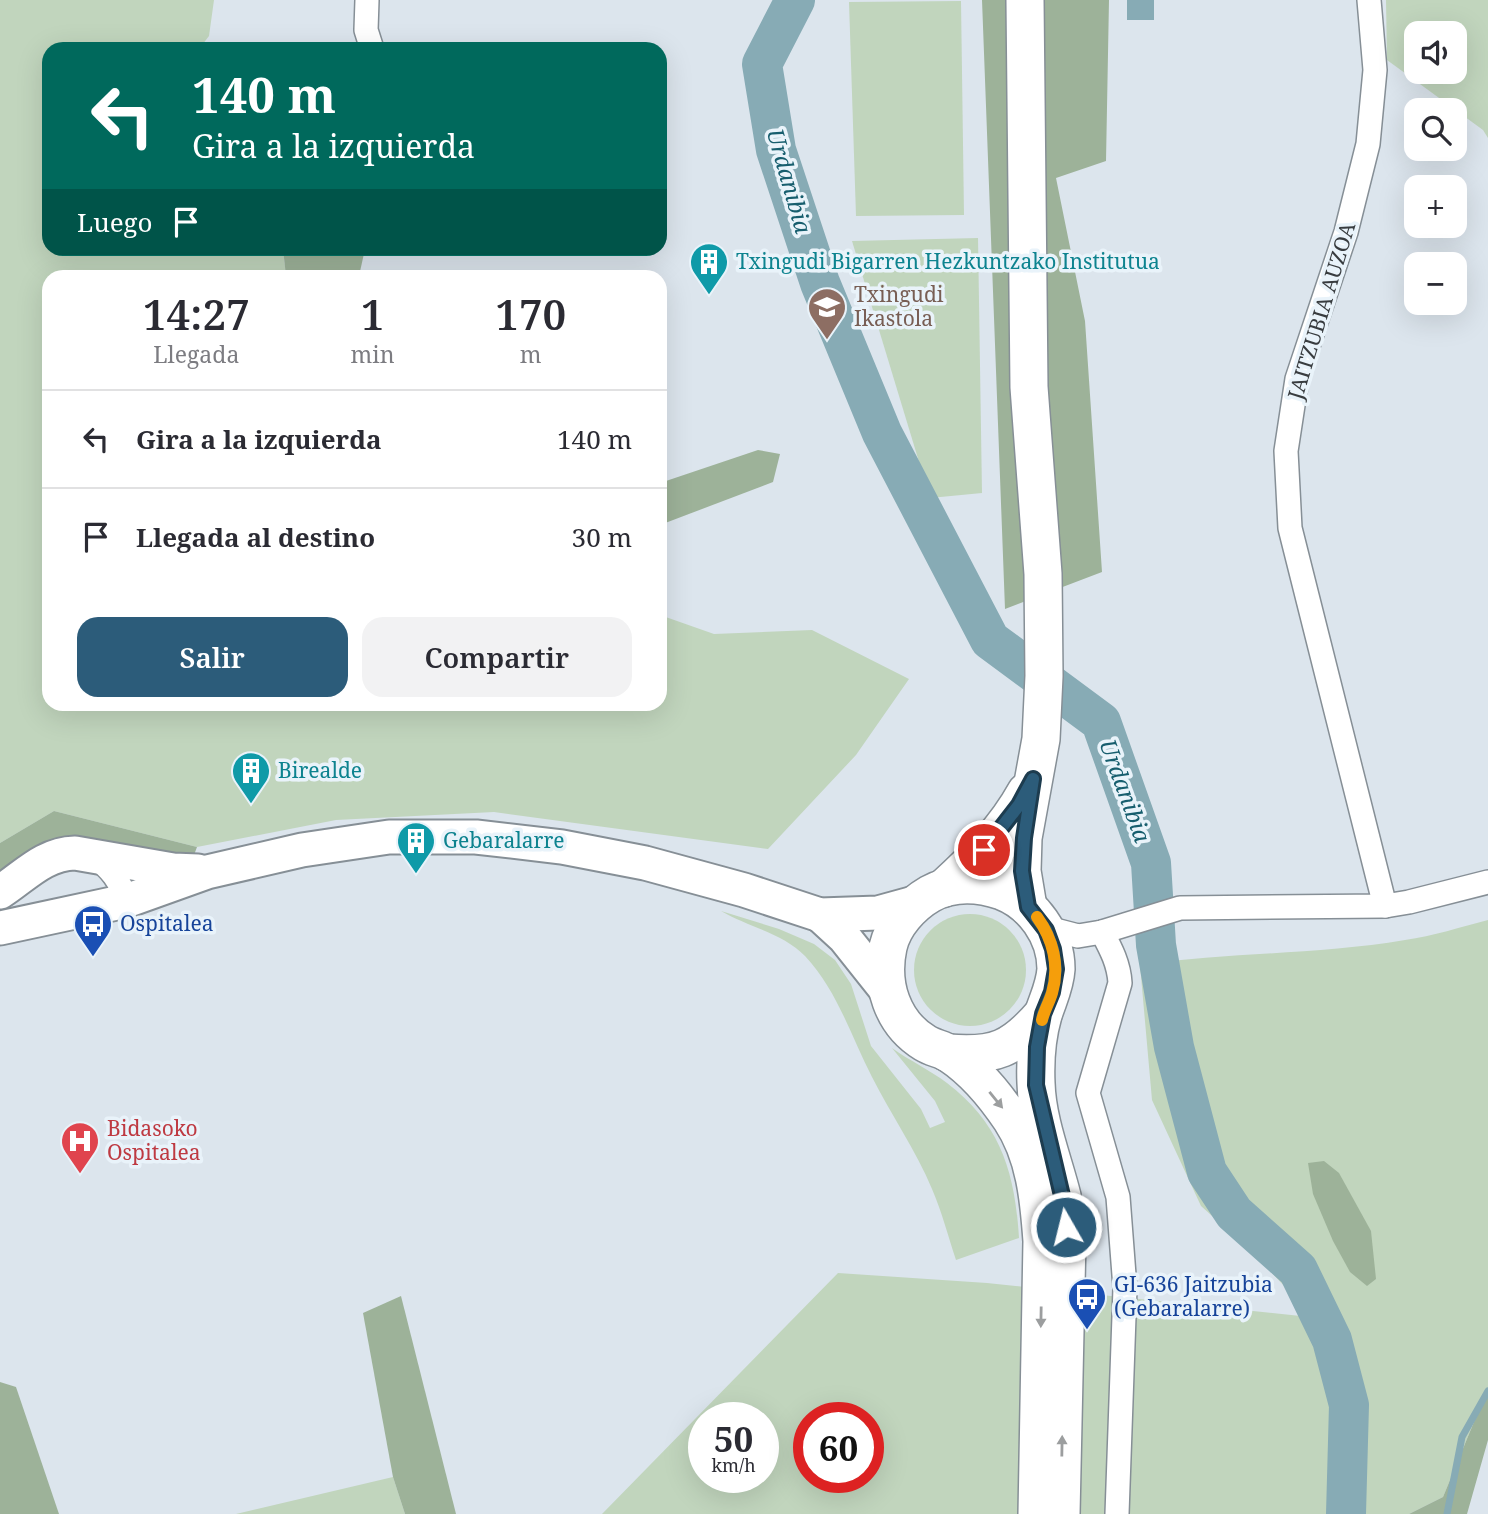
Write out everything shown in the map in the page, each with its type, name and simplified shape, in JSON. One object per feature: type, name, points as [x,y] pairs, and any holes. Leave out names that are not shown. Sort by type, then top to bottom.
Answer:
[{"type":"main road","points":[[1025,0],[1029,387],[1043,574],[1044,635],[1043,718],[1024,838],[1022,871],[1033,912]]},
{"type":"main road","points":[[1033,779],[1003,828],[984,850],[901,919],[890,940],[885,963],[887,990],[894,1009],[907,1029],[926,1044],[948,1053],[973,1073],[1013,1122],[1032,1164],[1042,1241],[1037,1514]]},
{"type":"main road","points":[[931,895],[967,884],[989,886],[1010,894],[1033,912],[1046,930],[1053,949],[1056,969],[1037,1047],[1036,1085],[1063,1200],[1067,1238],[1061,1514]]},
{"type":"main road","points":[[948,1053],[975,1055],[1002,1049],[1025,1035],[1043,1014]]},
{"type":"street","points":[[368,0],[366,30],[370,42]]},
{"type":"street","name":"JAITZUBIA AUZOA","points":[[1369,0],[1375,70],[1368,144],[1346,232],[1297,379],[1286,451],[1290,527],[1385,906]]},
{"type":"street","points":[[40,862],[24,879],[10,926],[125,901],[207,872],[302,850],[389,837],[476,837],[562,846],[645,863],[744,890],[820,915],[878,913],[931,895]]},
{"type":"street","points":[[0,892],[40,862],[62,853],[173,870],[207,872]]},
{"type":"street","points":[[94,856],[117,877],[125,901]]},
{"type":"street","points":[[1056,969],[1070,948],[1104,931],[1180,908],[1385,906],[1488,882]]},
{"type":"street","points":[[1033,912],[1064,933],[1104,931]]},
{"type":"street","points":[[820,915],[844,937],[887,990]]},
{"type":"street","points":[[1104,931],[1115,958],[1120,983],[1088,1093],[1118,1197],[1125,1288],[1117,1514]]},
{"type":"green space","points":[[0,0],[214,0],[209,36],[204,42],[42,42],[42,256],[284,256],[285,270],[42,270],[42,711],[667,711],[667,617],[714,634],[812,630],[909,679],[856,755],[768,849],[494,812],[336,820],[197,847],[54,811],[0,843]]},
{"type":"green space","points":[[982,0],[1109,0],[1106,161],[1056,178],[1085,321],[1102,572],[1005,609]]},
{"type":"green space","points":[[1386,0],[1488,0],[1488,138],[1483,130],[1467,118],[1467,98],[1439,98],[1420,84],[1467,84],[1467,21],[1404,21],[1404,72],[1387,60]]},
{"type":"green space","points":[[961,1],[964,215],[856,216],[849,2]]},
{"type":"green space","points":[[978,238],[982,493],[930,498],[852,241]]},
{"type":"green space","points":[[284,256],[363,256],[360,270],[285,270]]},
{"type":"green space","points":[[758,450],[780,454],[773,482],[667,522],[667,481]]},
{"type":"green space","points":[[54,811],[197,847],[191,863],[86,844],[0,879],[0,843]]},
{"type":"green space","points":[[721,911],[779,929],[814,944],[835,960],[851,984],[871,1046],[921,1109],[930,1128],[945,1122],[935,1101],[892,1048],[940,1078],[980,1115],[1002,1152],[1009,1171],[1019,1238],[956,1260],[926,1175],[872,1077],[826,983],[796,948]]},
{"type":"green space","points":[[970,914],[991,918],[1009,931],[1022,949],[1026,970],[1022,991],[1009,1009],[991,1022],[970,1026],[949,1022],[931,1009],[918,991],[914,970],[918,949],[931,931],[949,918]]},
{"type":"green space","points":[[1488,920],[1488,1388],[1443,1497],[1409,1514],[602,1514],[688,1426],[688,1493],[779,1493],[779,1402],[712,1402],[838,1273],[987,1283],[1310,1317],[1308,1311],[1251,1251],[1201,1206],[1152,1100],[1140,965],[1372,945],[1426,936]]},
{"type":"green space","points":[[1324,1161],[1339,1173],[1371,1231],[1376,1279],[1367,1286],[1350,1272],[1313,1194],[1308,1163]]},
{"type":"green space","points":[[401,1296],[456,1514],[405,1514],[393,1477],[363,1313]]},
{"type":"green space","points":[[0,1382],[16,1387],[59,1514],[0,1514]]},
{"type":"green space","points":[[1488,1388],[1488,1440],[1467,1514],[1409,1514],[1443,1497]]},
{"type":"green space","points":[[393,1477],[405,1514],[236,1514]]},
{"type":"water","points":[[1127,0],[1154,0],[1154,20],[1127,20]]},
{"type":"waterway","name":"Urdanibia","points":[[795,0],[762,64],[776,150],[820,283],[882,433],[990,640],[1101,722],[1151,863],[1156,945],[1174,1047],[1207,1172],[1234,1213],[1298,1270],[1332,1340],[1349,1405],[1346,1514]]},
{"type":"waterway","points":[[1447,1514],[1462,1437],[1488,1391]]},
{"type":"slow traffic","points":[[1037,917],[1046,930],[1053,949],[1056,969],[1052,992],[1042,1020]]},
{"type":"place","name":"Txingudi Bigarren Hezkuntzako Institutua","points":[[709,296]]},
{"type":"place","name":"Txingudi Ikastola","points":[[827,341]]},
{"type":"place","name":"Birealde","points":[[251,805]]},
{"type":"place","name":"Gebaralarre","points":[[416,875]]},
{"type":"place","name":"Ospitalea","points":[[93,958]]},
{"type":"place","name":"Bidasoko Ospitalea","points":[[80,1175]]},
{"type":"place","name":"GI-636 Jaitzubia (Gebaralarre)","points":[[1087,1331]]},
{"type":"route","points":[[984,850],[1019,805],[1033,779],[1022,871],[1028,907],[1046,930],[1056,969],[1037,1047],[1036,1085],[1063,1200],[1066,1227]]}]
